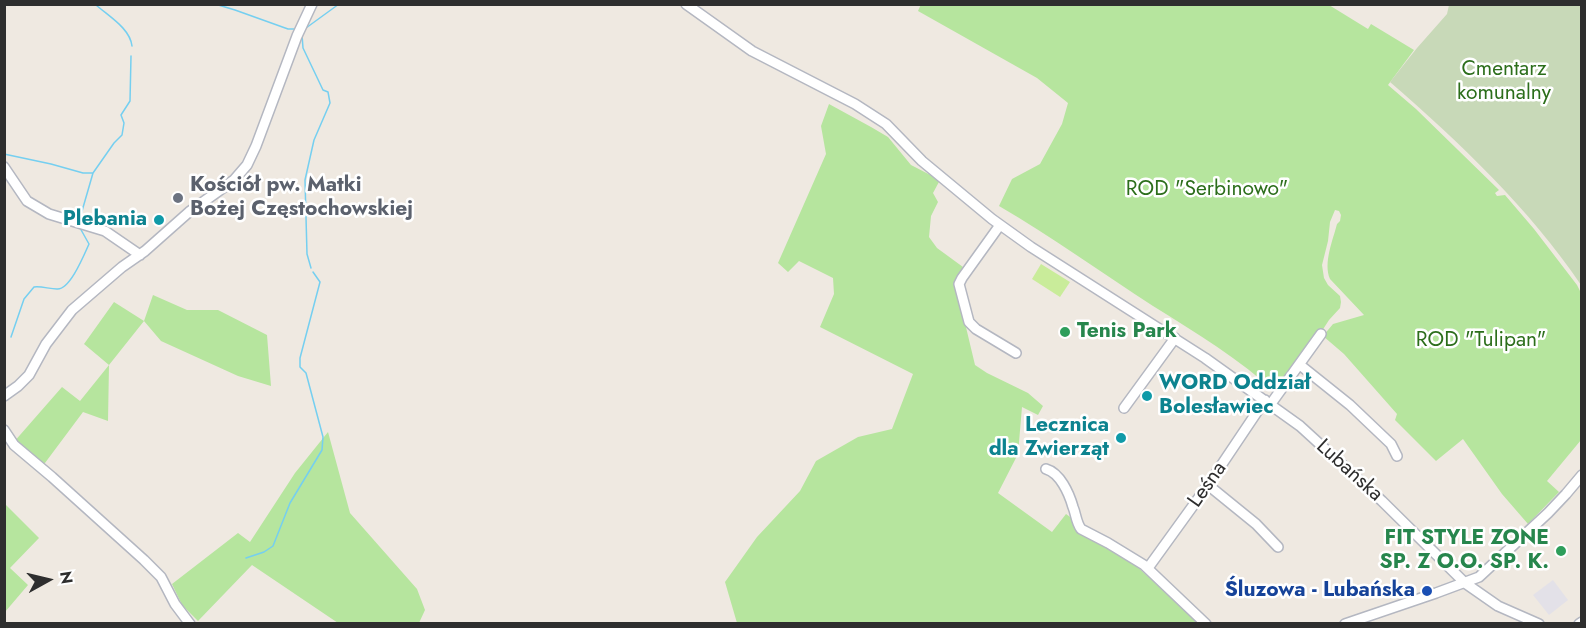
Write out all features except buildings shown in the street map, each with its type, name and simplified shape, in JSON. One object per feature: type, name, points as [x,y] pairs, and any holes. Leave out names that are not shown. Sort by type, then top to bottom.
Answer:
[{"type":"street","points":[[4,396],[29,375],[46,344],[72,310],[189,212],[234,180],[247,165],[259,140],[297,36],[312,4]]},
{"type":"street","name":"Lubańska","points":[[686,4],[752,51],[855,104],[886,124],[922,161],[996,222],[1175,338],[1300,426],[1351,471],[1464,583],[1498,606],[1539,624]]},
{"type":"street","points":[[4,167],[27,201],[50,214],[105,231],[140,255]]},
{"type":"street","points":[[996,222],[959,284],[969,322],[976,329],[1016,353]]},
{"type":"street","points":[[1268,403],[1300,365],[1321,334]]},
{"type":"street","points":[[1124,408],[1175,338]]},
{"type":"street","name":"Lubańska","points":[[1300,365],[1350,405],[1390,444],[1397,456]]},
{"type":"street","name":"Leśna","points":[[1148,568],[1268,403]]},
{"type":"street","points":[[4,430],[14,445],[161,577],[175,604],[190,624]]},
{"type":"street","points":[[1046,469],[1053,472],[1065,488],[1081,529],[1148,568],[1206,624]]},
{"type":"street","points":[[1345,624],[1479,577],[1548,513],[1581,476]]},
{"type":"street","points":[[1208,485],[1256,524],[1278,547]]},
{"type":"shaded area","points":[[1553,580],[1568,600],[1549,615],[1533,595]]},
{"type":"green space","name":"ROD \"Serbinowo\"","points":[[921,4],[1329,5],[1368,29],[1371,24],[1414,50],[1388,85],[1416,109],[1499,190],[1495,193],[1497,196],[1505,195],[1534,229],[1581,293],[1581,440],[1547,481],[1559,492],[1528,524],[1502,494],[1463,439],[1436,461],[1395,420],[1397,414],[1344,354],[1323,336],[1333,324],[1364,315],[1330,279],[1328,273],[1329,252],[1337,224],[1340,221],[1339,211],[1335,210],[1330,222],[1322,265],[1324,278],[1328,285],[1340,296],[1340,308],[1277,394],[1217,347],[999,206],[1012,179],[1040,164],[1062,124],[1068,103],[1037,78],[918,11]]},
{"type":"green space","name":"Cmentarz komunalny","points":[[1449,5],[1581,5],[1581,285],[1516,203],[1442,128],[1390,82],[1447,14]]},
{"type":"green space","points":[[829,104],[888,137],[911,165],[940,180],[933,193],[938,202],[931,216],[929,237],[937,248],[963,267],[955,281],[975,365],[1028,393],[1043,406],[1038,415],[1022,407],[1018,454],[998,493],[1052,532],[1066,514],[1131,561],[1199,623],[737,623],[725,582],[757,537],[800,491],[816,461],[858,437],[892,429],[913,374],[820,327],[834,294],[833,278],[799,261],[788,272],[778,263],[826,154],[821,126]]},
{"type":"green space","points":[[1041,264],[1070,282],[1060,297],[1032,279]]},
{"type":"green space","points":[[153,295],[187,310],[218,310],[267,335],[271,386],[238,376],[161,341],[144,321]]},
{"type":"green space","points":[[114,302],[144,321],[109,365],[84,344]]},
{"type":"green space","points":[[109,365],[108,421],[83,412],[42,467],[13,443],[62,387],[80,401]]},
{"type":"green space","points":[[328,432],[350,513],[417,589],[425,610],[419,623],[338,623],[252,565],[198,621],[182,605],[172,584],[238,533],[250,542],[295,473]]},
{"type":"green space","points":[[5,504],[39,538],[10,568],[28,585],[5,612]]},
{"type":"waterway","points":[[95,4],[123,28],[132,46]]},
{"type":"waterway","points":[[215,4],[288,29],[295,29]]},
{"type":"waterway","points":[[306,28],[339,4]]},
{"type":"waterway","points":[[302,35],[303,48],[323,90],[328,92],[330,103],[314,140],[305,180],[307,254],[311,268]]},
{"type":"waterway","points":[[4,154],[83,173],[93,173],[122,135],[124,123],[121,115],[130,101],[131,56]]},
{"type":"waterway","points":[[80,218],[93,173]]},
{"type":"waterway","points":[[11,337],[24,299],[34,287],[62,288],[72,278],[89,244],[80,228]]},
{"type":"waterway","points":[[246,558],[264,552],[273,546],[290,503],[322,450],[323,437],[306,373],[300,367],[300,358],[320,282],[313,272]]},
{"type":"place","name":"Kościół pw. Matki Bożej Częstochowskiej","points":[[178,198]]},
{"type":"place","name":"Plebania","points":[[159,220]]},
{"type":"place","name":"Tenis Park","points":[[1065,332]]},
{"type":"place","name":"WORD Oddział Bolesławiec","points":[[1147,396]]},
{"type":"place","name":"Lecznica dla Zwierząt","points":[[1121,438]]},
{"type":"place","name":"FIT STYLE ZONE SP. Z O.O. SP. K.","points":[[1561,551]]},
{"type":"place","name":"Śluzowa - Lubańska","points":[[1427,591]]},
{"type":"park label","name":"ROD \"Tulipan\"","points":[[1481,341]]}]
